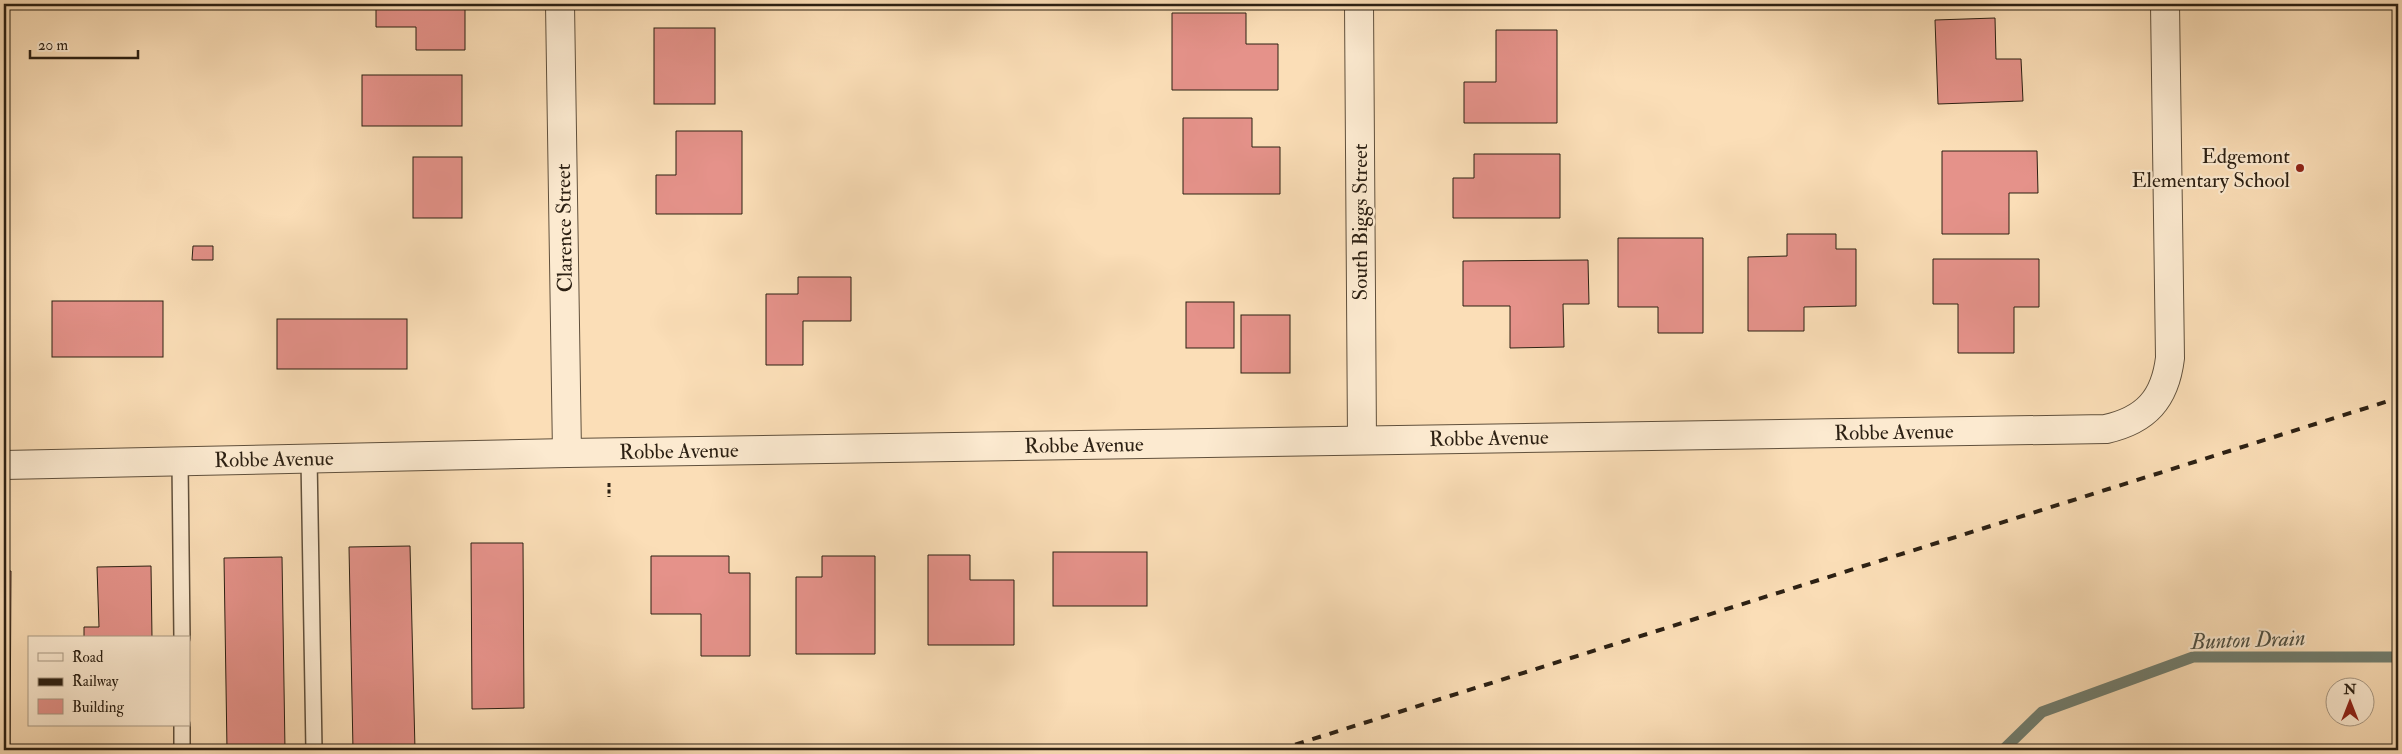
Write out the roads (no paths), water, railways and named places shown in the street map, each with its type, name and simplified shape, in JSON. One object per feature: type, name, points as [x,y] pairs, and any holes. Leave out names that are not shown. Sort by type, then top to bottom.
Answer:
[{"type":"street","name":"Clarence Street","points":[[560,4],[567,453]]},
{"type":"street","name":"South Biggs Street","points":[[1359,4],[1362,440]]},
{"type":"street","name":"Robbe Avenue","points":[[4,465],[567,453],[2106,429],[2122,426],[2137,419],[2155,402],[2162,391],[2168,375],[2170,358],[2165,4]]},
{"type":"lane","points":[[309,458],[314,750]]},
{"type":"lane","points":[[180,461],[182,636]]},
{"type":"lane","points":[[182,726],[182,750]]},
{"type":"waterway","name":"Bunton Drain","points":[[2003,750],[2042,712],[2193,657],[2398,657]]},
{"type":"railway","points":[[1278,750],[2398,398]]},
{"type":"place","name":"Edgemont Elementary School","points":[[2300,168]]}]
